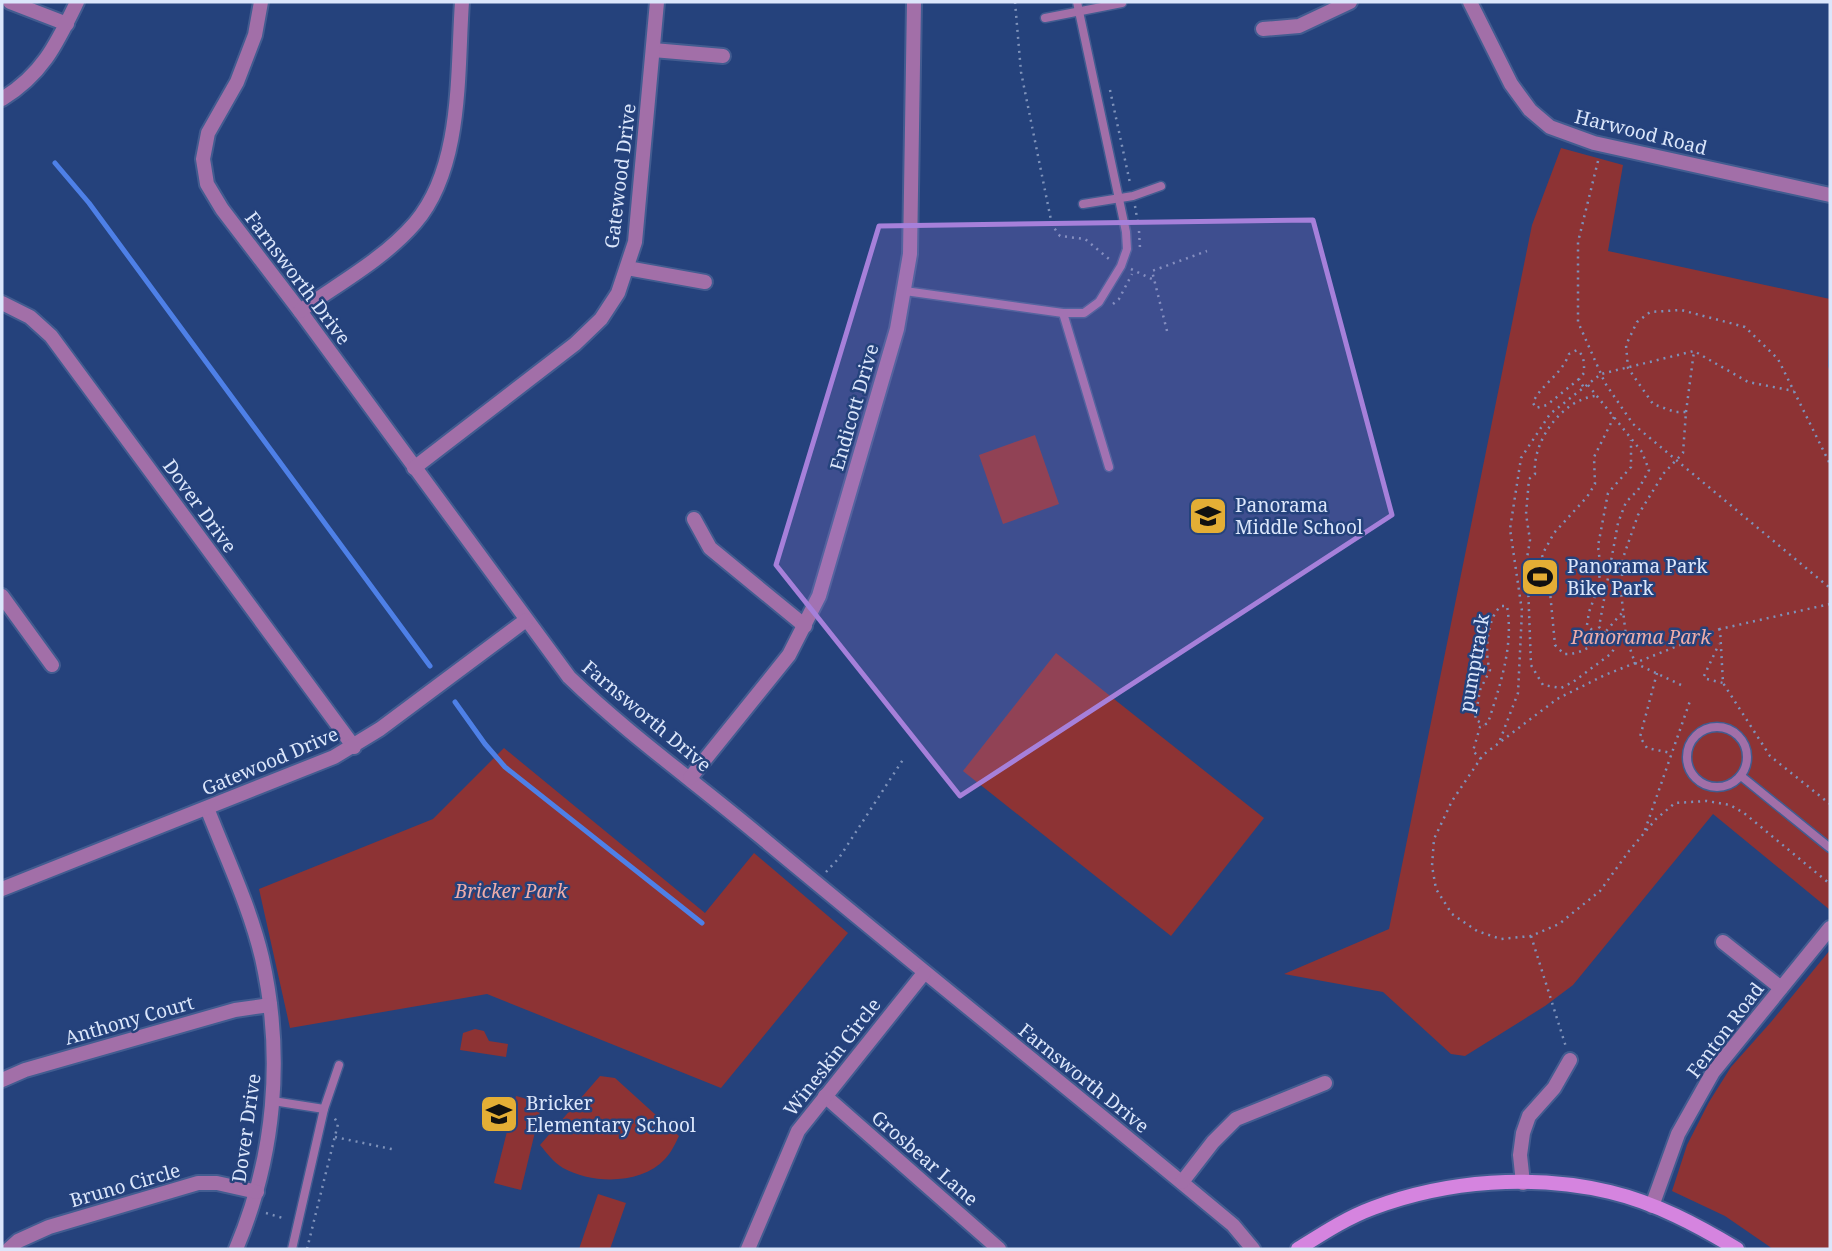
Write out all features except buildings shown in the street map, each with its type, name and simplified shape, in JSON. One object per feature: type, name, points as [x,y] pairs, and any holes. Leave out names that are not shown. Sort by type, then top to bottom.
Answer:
[{"type":"street","points":[[10,2],[66,24]]},
{"type":"street","points":[[2,99],[39,69],[56,47],[77,2]]},
{"type":"street","name":"Farnsworth Drive","points":[[261,2],[255,35],[237,82],[208,133],[203,159],[207,184],[222,209],[569,677],[596,703],[1182,1182],[1233,1225],[1253,1249]]},
{"type":"street","points":[[300,311],[379,255],[414,223],[432,199],[444,172],[453,137],[461,2]]},
{"type":"street","name":"Gatewood Drive","points":[[414,468],[575,344],[601,319],[618,293],[635,242],[657,2]]},
{"type":"street","name":"Endicott Drive","points":[[690,778],[789,654],[819,596],[897,329],[910,254],[914,2]]},
{"type":"street","points":[[1263,29],[1299,26],[1350,2]]},
{"type":"street","name":"Harwood Road","points":[[1470,2],[1511,84],[1530,110],[1550,127],[1594,143],[1830,195]]},
{"type":"street","points":[[653,50],[723,57]]},
{"type":"street","points":[[627,268],[705,282]]},
{"type":"street","name":"Dover Drive","points":[[2,303],[30,317],[51,336],[354,747]]},
{"type":"street","points":[[694,519],[710,548],[805,626]]},
{"type":"street","points":[[2,596],[52,665]]},
{"type":"street","name":"Gatewood Drive","points":[[2,890],[354,747],[526,620]]},
{"type":"street","name":"Dover Drive","points":[[207,808],[247,909],[261,957],[270,1005],[275,1071],[273,1101],[257,1192],[236,1249]]},
{"type":"street","name":"Fenton Road","points":[[1652,1206],[1678,1134],[1713,1072],[1830,928]]},
{"type":"street","points":[[1723,942],[1781,988]]},
{"type":"street","name":"Wineskin Circle","points":[[748,1249],[798,1131],[924,973]]},
{"type":"street","name":"Anthony Court","points":[[2,1080],[24,1070],[208,1017],[270,1005]]},
{"type":"street","points":[[1523,1183],[1520,1155],[1529,1116],[1554,1088],[1570,1060]]},
{"type":"street","points":[[1182,1182],[1213,1142],[1236,1119],[1325,1083]]},
{"type":"street","name":"Grosbear Lane","points":[[825,1096],[999,1249]]},
{"type":"street","name":"Bruno Circle","points":[[9,1249],[19,1241],[49,1227],[198,1183],[217,1183],[257,1192]]},
{"type":"street","points":[[1298,1249],[1371,1208],[1424,1192],[1470,1185],[1523,1183],[1561,1184],[1611,1192],[1685,1219],[1737,1249]]},
{"type":"lane","points":[[1045,18],[1078,6],[1122,3]]},
{"type":"lane","points":[[905,291],[1063,313],[1084,313],[1099,302],[1121,266],[1127,240],[1078,6]]},
{"type":"lane","points":[[1083,204],[1133,196],[1161,186]]},
{"type":"lane","points":[[1063,313],[1109,467]]},
{"type":"lane","points":[[1714,727],[1733,732],[1741,738],[1747,757],[1741,776],[1725,787],[1715,788],[1697,780],[1687,764],[1687,754],[1696,736],[1714,727]]},
{"type":"lane","points":[[1741,776],[1830,848]]},
{"type":"lane","points":[[292,1249],[339,1065]]},
{"type":"lane","points":[[273,1101],[327,1109]]},
{"type":"path","points":[[1014,2],[1021,72],[1052,225],[1060,236],[1085,239],[1102,256],[1154,280]]},
{"type":"path","points":[[1108,80],[1133,196],[1141,240],[1140,250]]},
{"type":"path","points":[[1599,157],[1578,242],[1578,322],[1601,374],[1633,424],[1830,588]]},
{"type":"path","points":[[1167,331],[1152,271],[1207,251]]},
{"type":"path","points":[[1105,310],[1119,299],[1134,270]]},
{"type":"path","points":[[1686,412],[1675,412],[1653,404],[1628,368],[1626,345],[1637,322],[1650,312],[1681,310],[1745,327],[1778,359],[1830,464]]},
{"type":"path","points":[[1577,350],[1584,362],[1584,373],[1578,379],[1548,405],[1536,408],[1535,397],[1560,373],[1569,354],[1577,350]]},
{"type":"path","points":[[1681,685],[1635,663],[1626,637],[1621,592],[1623,558],[1638,515],[1664,473],[1683,453],[1694,351]]},
{"type":"path","points":[[1499,743],[1518,694],[1522,611],[1510,529],[1521,458],[1550,414],[1601,374],[1694,351],[1748,382],[1794,391]]},
{"type":"path","points":[[1578,379],[1642,452],[1649,470],[1638,490],[1626,502],[1618,523],[1599,627],[1605,633]]},
{"type":"path","points":[[1595,396],[1581,398],[1556,420],[1539,448],[1534,464],[1535,474],[1528,485],[1530,490],[1525,514],[1530,540],[1527,558],[1531,664],[1543,685],[1561,688],[1612,653],[1617,641],[1614,634],[1594,632],[1587,625],[1599,585],[1598,546],[1608,493],[1631,467],[1630,439]]},
{"type":"path","points":[[1614,417],[1594,457],[1595,484],[1587,498],[1554,533],[1542,555],[1549,581],[1555,645],[1564,654],[1575,655],[1591,647],[1623,612]]},
{"type":"path","points":[[1830,604],[1720,629],[1605,675],[1557,699],[1480,759],[1452,801],[1434,839],[1432,866],[1436,889],[1452,914],[1477,932],[1502,939],[1531,936],[1559,924],[1600,891],[1644,833],[1675,803],[1707,801],[1730,805],[1744,813],[1830,884]]},
{"type":"path","name":"pumptrack","points":[[1480,759],[1473,751],[1480,727],[1485,725],[1488,723],[1505,663],[1509,619],[1507,606],[1497,609],[1492,620],[1486,659],[1490,670],[1480,690],[1475,719],[1485,725]]},
{"type":"path","points":[[1720,629],[1723,683],[1770,756],[1830,804]]},
{"type":"path","points":[[1720,642],[1706,678],[1723,683]]},
{"type":"path","points":[[1657,673],[1640,737],[1647,748],[1671,753]]},
{"type":"path","points":[[1644,833],[1690,701]]},
{"type":"path","points":[[825,872],[839,858],[904,758]]},
{"type":"path","points":[[1531,936],[1570,1060]]},
{"type":"path","points":[[307,1249],[338,1124],[327,1109]]},
{"type":"path","points":[[335,1137],[396,1150]]},
{"type":"path","points":[[252,1210],[313,1228]]},
{"type":"highlighted area","points":[[1313,220],[1392,515],[960,796],[776,565],[879,226]]},
{"type":"green space","name":"Panorama Park","points":[[1561,148],[1623,165],[1608,251],[1830,299],[1830,910],[1713,814],[1573,985],[1545,1006],[1465,1056],[1451,1054],[1383,992],[1284,974],[1389,929],[1532,225]]},
{"type":"green space","points":[[1035,435],[1059,504],[1003,524],[979,455]]},
{"type":"green space","points":[[1056,653],[1264,818],[1171,936],[963,771]]},
{"type":"green space","name":"Bricker Park","points":[[504,748],[705,913],[754,853],[848,933],[721,1088],[487,994],[290,1028],[259,889],[433,819]]},
{"type":"green space","points":[[1830,950],[1830,1249],[1773,1249],[1725,1216],[1672,1191],[1687,1145],[1731,1067]]},
{"type":"green space","points":[[475,1029],[484,1031],[489,1041],[508,1044],[506,1057],[460,1050],[463,1033]]},
{"type":"green space","points":[[600,1076],[615,1078],[679,1136],[667,1157],[655,1168],[643,1174],[616,1179],[588,1177],[559,1166],[540,1145]]},
{"type":"green space","points":[[516,1096],[542,1103],[521,1190],[494,1183]]},
{"type":"green space","points":[[598,1194],[626,1203],[610,1249],[579,1249]]},
{"type":"waterway","points":[[55,163],[89,203],[430,666]]},
{"type":"waterway","points":[[455,702],[505,767],[702,923]]},
{"type":"place","name":"Panorama Middle School","points":[[1208,516]]},
{"type":"place","name":"Panorama Park Bike Park","points":[[1540,577]]},
{"type":"place","name":"Bricker Elementary School","points":[[499,1114]]}]
